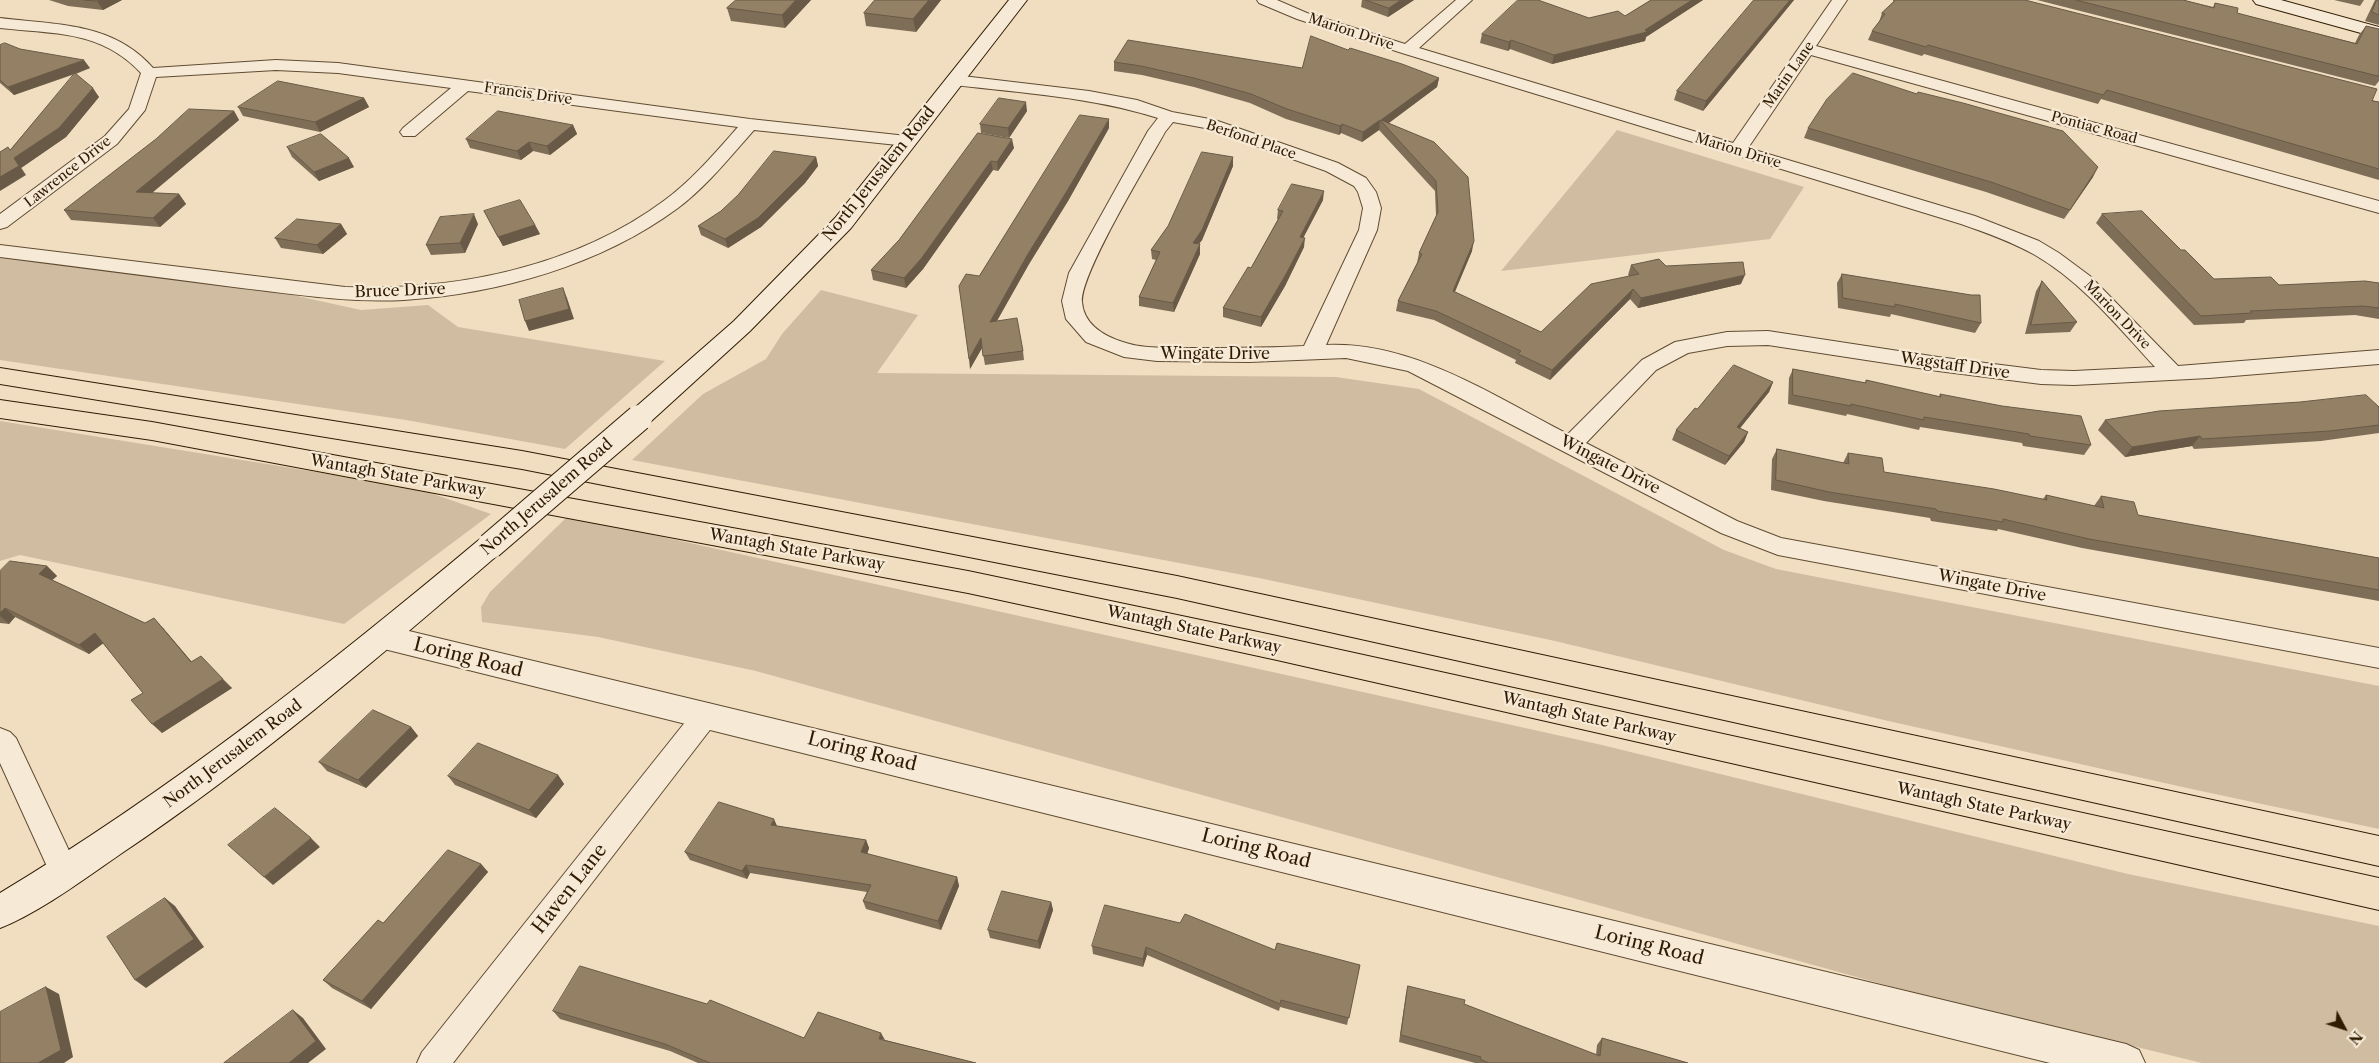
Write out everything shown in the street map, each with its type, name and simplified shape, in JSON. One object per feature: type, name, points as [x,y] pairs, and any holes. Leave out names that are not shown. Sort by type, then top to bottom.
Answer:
[{"type":"highway","points":[[0,376],[522,460],[1158,583],[2379,850]]},
{"type":"highway","name":"Wantagh State Parkway","points":[[0,409],[152,431],[968,582],[1287,650],[2379,894]]},
{"type":"main road","name":"North Jerusalem Road","points":[[0,912],[65,874],[231,757],[384,637],[639,418],[742,326],[843,223],[1018,0]]},
{"type":"main road","points":[[2268,1],[2379,33]]},
{"type":"main road","name":"Loring Road","points":[[384,637],[530,674],[707,714],[2126,1063]]},
{"type":"street","name":"Marion Drive","points":[[1264,0],[1302,16],[1408,50],[2017,237],[2053,257],[2080,277],[2171,371]]},
{"type":"street","points":[[1408,50],[1465,0]]},
{"type":"street","name":"Marin Lane","points":[[1738,150],[1840,0]]},
{"type":"street","points":[[0,23],[83,34],[112,42],[138,60],[149,73]]},
{"type":"street","name":"Pontiac Road","points":[[1808,49],[2379,207]]},
{"type":"street","name":"Francis Drive","points":[[149,73],[302,65],[338,68],[750,124],[907,141]]},
{"type":"street","name":"Lawrence Drive","points":[[0,224],[111,140],[137,110],[149,73]]},
{"type":"street","name":"Berfond Place","points":[[954,80],[1089,96],[1130,104],[1169,116],[1209,124],[1332,168],[1360,182],[1367,192],[1372,208],[1368,230],[1312,352]]},
{"type":"street","points":[[409,132],[464,86]]},
{"type":"street","name":"Wingate Drive","points":[[1169,116],[1157,131],[1079,273],[1072,301],[1076,319],[1092,337],[1124,350],[1157,354],[1249,355],[1346,351],[1392,358],[1415,366],[1729,527],[1778,546],[2379,658]]},
{"type":"street","name":"Bruce Drive","points":[[0,251],[330,292],[404,294],[453,289],[550,265],[601,245],[642,224],[670,205],[698,182],[750,124]]},
{"type":"street","name":"Wagstaff Drive","points":[[1571,445],[1649,365],[1682,347],[1727,338],[1768,338],[1938,364],[2040,377],[2074,378],[2171,371],[2209,371],[2379,357]]},
{"type":"street","name":"Haven Lane","points":[[433,1063],[707,714]]},
{"type":"street","points":[[0,740],[6,746],[65,874]]},
{"type":"shaded area","points":[[1617,130],[1804,187],[1770,239],[1501,271]]},
{"type":"shaded area","points":[[0,257],[270,290],[361,310],[428,305],[458,327],[665,361],[565,449],[406,420],[0,360]]},
{"type":"shaded area","points":[[821,290],[918,315],[877,373],[1336,377],[1419,389],[1724,550],[1776,569],[2379,686],[2379,829],[1884,720],[1555,641],[1259,578],[632,460],[703,394],[766,359],[782,334]]},
{"type":"shaded area","points":[[0,421],[416,488],[491,514],[344,624],[20,555],[0,561]]},
{"type":"shaded area","points":[[568,516],[1602,745],[2128,874],[2379,926],[2379,1063],[2202,1063],[1907,991],[756,671],[598,637],[482,622],[481,607],[490,592]]},
{"type":"building","points":[[736,0],[796,0],[782,15],[727,8]]},
{"type":"building","points":[[875,0],[929,0],[913,19],[864,13]]},
{"type":"building","points":[[1366,0],[1401,0],[1389,8]]},
{"type":"building","points":[[1518,0],[1538,0],[1589,18],[1618,11],[1625,16],[1651,0],[1692,0],[1645,30],[1647,32],[1554,55],[1511,40],[1509,42],[1482,34]]},
{"type":"building","points":[[1754,0],[1790,0],[1706,101],[1677,91]]},
{"type":"building","points":[[1896,0],[2025,0],[2377,89],[2372,101],[2379,102],[2379,169],[2107,90],[2103,95],[1872,31],[1885,14],[1882,13]]},
{"type":"building","points":[[2076,0],[2183,0],[2214,8],[2215,3],[2238,8],[2237,13],[2357,44],[2366,26],[2379,29],[2379,76]]},
{"type":"building","points":[[2377,0],[2379,0],[2379,15],[2372,12]]},
{"type":"building","points":[[1311,36],[1348,50],[1350,48],[1402,64],[1439,78],[1381,120],[1434,142],[1468,177],[1474,241],[1453,291],[1541,332],[1591,284],[1639,274],[1631,265],[1659,259],[1666,266],[1743,262],[1745,275],[1641,298],[1633,289],[1552,370],[1518,354],[1521,351],[1436,311],[1398,301],[1422,254],[1419,253],[1438,212],[1436,181],[1380,120],[1363,132],[1342,124],[1340,126],[1287,109],[1251,94],[1194,78],[1114,62],[1128,40],[1302,68]]},
{"type":"building","points":[[5,43],[20,49],[84,60],[8,87],[0,80],[0,45]]},
{"type":"building","points":[[75,73],[93,88],[59,128],[14,158],[19,166],[0,177],[0,152],[8,147],[10,150]]},
{"type":"building","points":[[1853,73],[1917,94],[1918,92],[1963,103],[2063,131],[2098,167],[2070,210],[1991,182],[1808,128],[1827,99]]},
{"type":"building","points":[[278,81],[364,98],[315,122],[238,107]]},
{"type":"building","points":[[999,98],[1026,102],[1008,128],[980,124]]},
{"type":"building","points":[[189,109],[234,111],[136,192],[179,194],[153,218],[64,210],[156,139]]},
{"type":"building","points":[[498,111],[573,125],[547,146],[529,142],[517,151],[466,139]]},
{"type":"building","points":[[1080,115],[1109,119],[1028,254],[990,322],[1017,318],[1023,351],[983,356],[981,338],[969,359],[959,286],[966,274],[979,276]]},
{"type":"building","points":[[978,133],[1012,139],[997,162],[991,161],[921,259],[904,278],[871,270],[899,240]]},
{"type":"building","points":[[321,134],[349,158],[314,172],[287,147]]},
{"type":"building","points":[[774,151],[816,157],[803,173],[758,218],[725,239],[698,226],[721,211],[738,195]]},
{"type":"building","points":[[1202,152],[1233,157],[1202,230],[1193,243],[1200,244],[1173,303],[1139,297],[1160,252],[1151,250],[1168,226]]},
{"type":"building","points":[[1292,184],[1324,191],[1300,237],[1305,238],[1285,276],[1261,317],[1223,308],[1248,267],[1251,268],[1283,211],[1278,210]]},
{"type":"building","points":[[520,200],[535,225],[498,237],[484,211]]},
{"type":"building","points":[[2142,211],[2181,250],[2185,250],[2214,279],[2271,277],[2279,285],[2365,281],[2379,283],[2379,308],[2363,306],[2250,311],[2252,313],[2201,316],[2102,214]]},
{"type":"building","points":[[474,214],[460,243],[426,245],[440,217]]},
{"type":"building","points":[[297,219],[341,224],[317,245],[275,238]]},
{"type":"building","points":[[1842,274],[1980,295],[1981,323],[1895,304],[1895,307],[1843,298]]},
{"type":"building","points":[[2042,281],[2077,322],[2031,325]]},
{"type":"building","points":[[563,288],[569,309],[525,321],[519,300]]},
{"type":"building","points":[[1734,365],[1773,382],[1737,427],[1748,432],[1729,456],[1676,430],[1695,408],[1697,409]]},
{"type":"building","points":[[1793,369],[1866,383],[1866,380],[1941,397],[1940,394],[2002,406],[2081,416],[2091,445],[1924,417],[1924,420],[1851,404],[1851,406],[1793,395]]},
{"type":"building","points":[[2366,395],[2379,407],[2379,425],[2330,431],[2202,439],[2200,436],[2132,447],[2105,420],[2159,411],[2300,402]]},
{"type":"building","points":[[1777,449],[1849,464],[1848,453],[1882,458],[1884,472],[1994,489],[2047,500],[2046,495],[2104,508],[2101,496],[2134,502],[2138,515],[2379,558],[2379,590],[2089,539],[2003,519],[2003,522],[1937,511],[1936,509],[1829,492],[1776,480]]},
{"type":"building","points":[[10,561],[47,566],[39,574],[145,623],[154,618],[191,662],[201,656],[223,679],[152,724],[131,700],[143,693],[95,633],[79,645],[5,608],[0,613],[0,571]]},
{"type":"building","points":[[373,710],[411,727],[358,780],[319,762]]},
{"type":"building","points":[[478,743],[558,775],[529,810],[448,776]]},
{"type":"building","points":[[719,802],[774,819],[771,825],[866,840],[861,852],[957,877],[938,921],[863,901],[871,885],[746,865],[742,871],[685,852]]},
{"type":"building","points":[[275,808],[311,838],[264,877],[228,845]]},
{"type":"building","points":[[448,850],[481,864],[362,1001],[323,980],[378,920],[383,923]]},
{"type":"building","points":[[1002,891],[1051,902],[1038,941],[988,930]]},
{"type":"building","points":[[165,898],[194,939],[135,980],[107,937]]},
{"type":"building","points":[[1105,905],[1180,923],[1185,914],[1275,950],[1277,943],[1360,965],[1349,1018],[1281,1000],[1280,1004],[1146,947],[1143,959],[1092,946]]},
{"type":"building","points":[[580,966],[707,1004],[710,1000],[804,1038],[818,1012],[881,1033],[879,1039],[976,1063],[710,1063],[665,1044],[553,1011]]},
{"type":"building","points":[[1408,986],[1465,1000],[1464,1004],[1600,1056],[1602,1038],[1688,1063],[1489,1063],[1480,1059],[1481,1057],[1401,1035]]},
{"type":"building","points":[[46,987],[61,1050],[38,1063],[0,1063],[0,1012]]},
{"type":"building","points":[[293,1010],[316,1041],[289,1063],[224,1063]]}]
